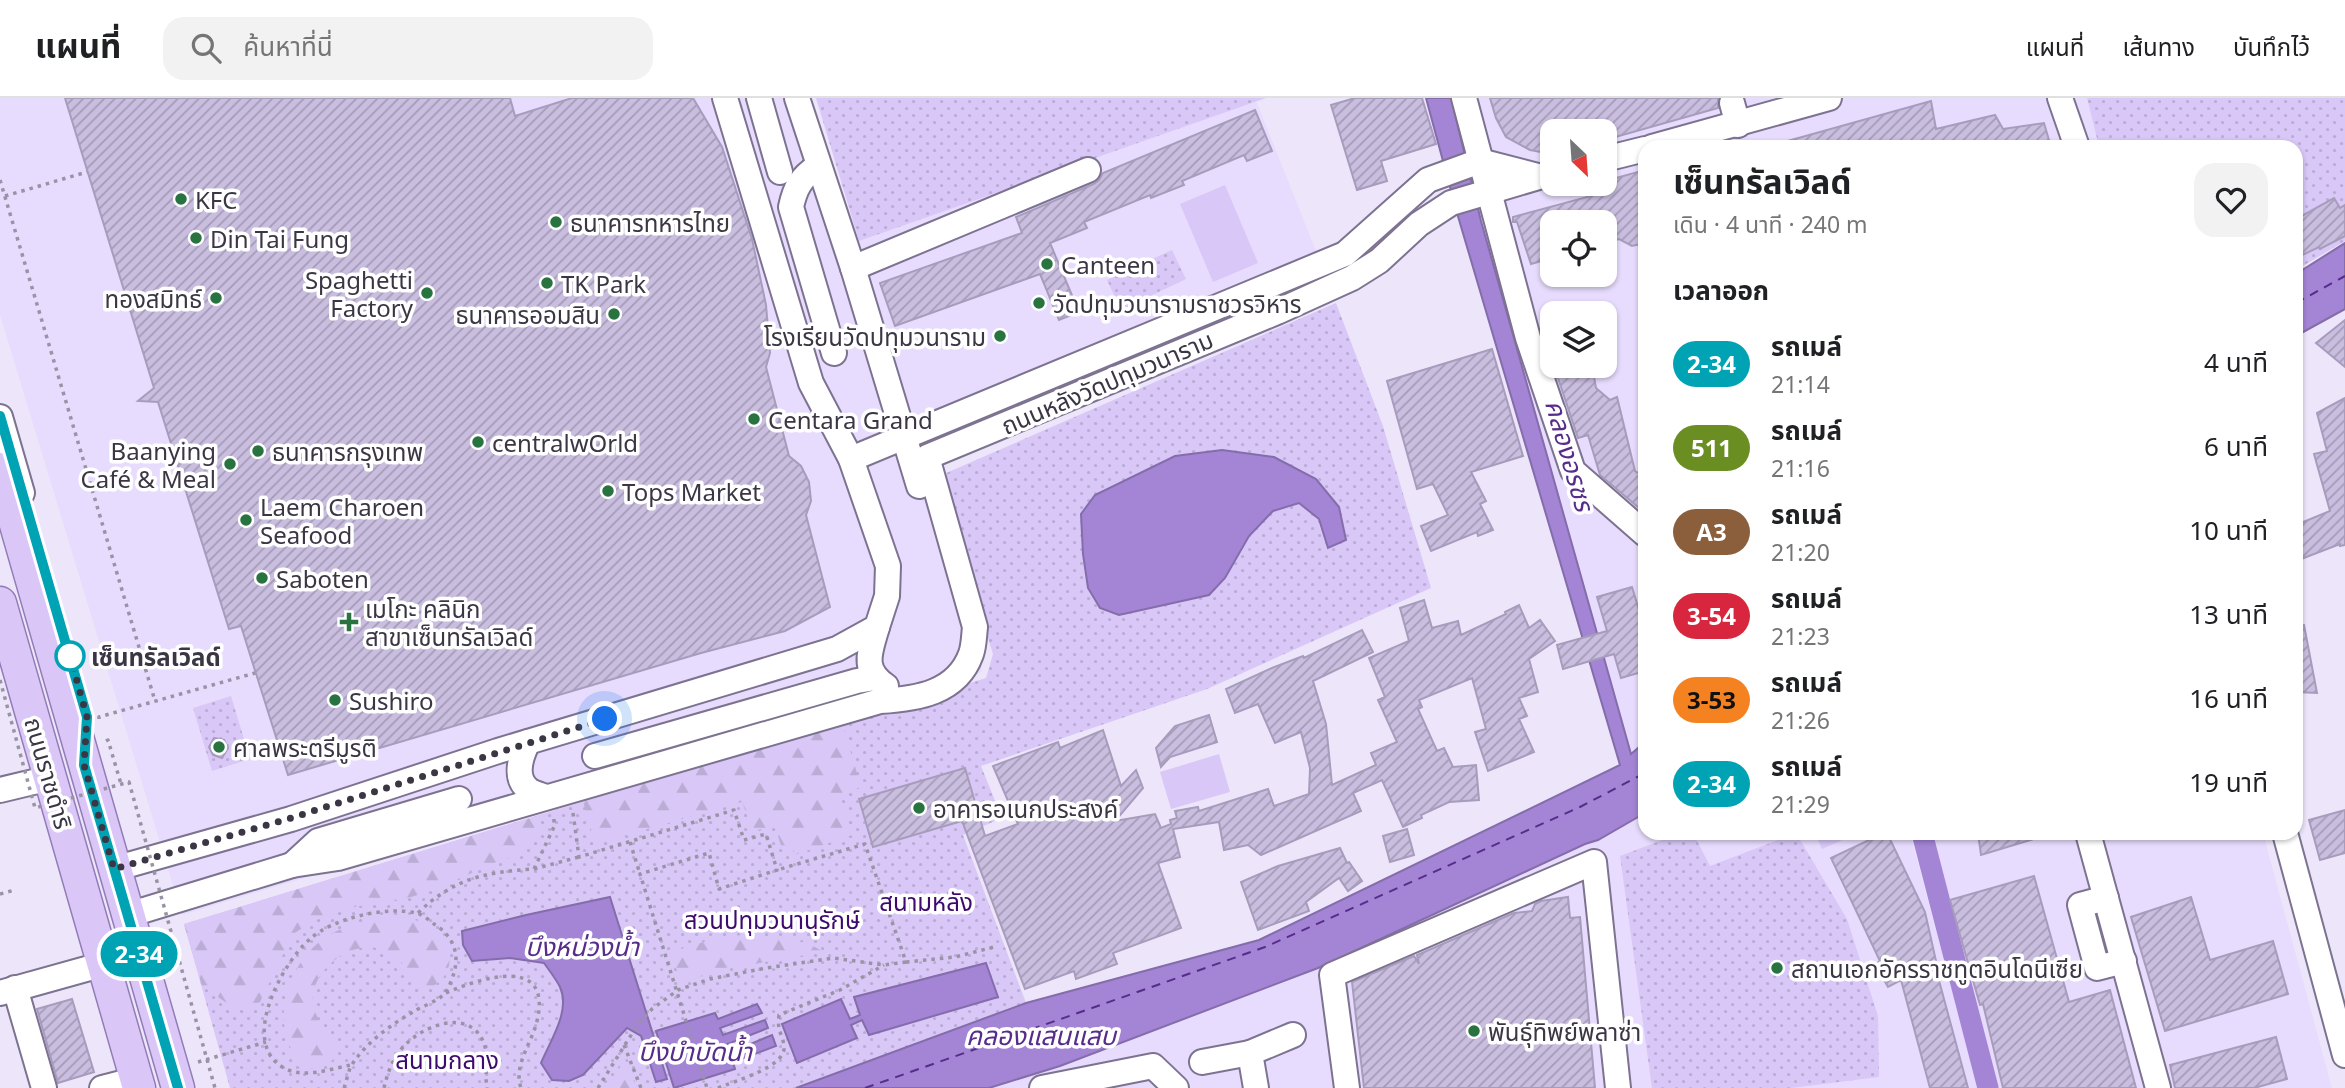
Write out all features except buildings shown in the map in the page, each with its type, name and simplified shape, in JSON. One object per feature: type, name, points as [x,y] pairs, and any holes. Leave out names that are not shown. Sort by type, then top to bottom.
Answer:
[{"type":"main road","name":"ถนนราชดำริ","points":[[2,485],[8,527],[84,765],[128,915],[187,1075]]},
{"type":"main road","name":"ถนนราชดำริ","points":[[0,603],[47,778],[138,1083]]},
{"type":"street","points":[[725,98],[811,383],[851,459],[888,566],[887,597],[877,627],[874,680]]},
{"type":"street","points":[[759,98],[780,172]]},
{"type":"street","points":[[593,750],[854,670],[874,680],[901,686],[934,677],[948,667],[958,648],[961,628],[853,268],[797,98]]},
{"type":"street","points":[[1464,98],[1474,163],[1528,338],[1573,471],[1638,528]]},
{"type":"street","points":[[1670,140],[1735,114],[1829,98]]},
{"type":"street","points":[[2060,98],[2075,140]]},
{"type":"street","points":[[1617,156],[1638,151]]},
{"type":"street","name":"ถนนหลังวัดปทุมวนาราม","points":[[851,459],[1345,254],[1428,180],[1442,174],[1474,163],[1540,173]]},
{"type":"street","points":[[791,207],[794,191],[804,176],[818,166]]},
{"type":"street","points":[[853,268],[1088,170]]},
{"type":"street","name":"ถนนหลังวัดปทุมวนาราม","points":[[874,680],[904,700],[940,690],[959,677],[972,653],[975,627],[927,457],[1265,317],[1352,278],[1379,261],[1419,224],[1451,203],[1540,176]]},
{"type":"street","points":[[752,188],[765,186],[779,192],[791,207],[834,353]]},
{"type":"street","name":"ถนนราชดำริ","points":[[0,417],[87,717],[84,765]]},
{"type":"street","points":[[114,869],[291,818],[528,742],[836,649],[877,627]]},
{"type":"street","name":"ถนนราชดำริ","points":[[0,629],[47,778]]},
{"type":"street","points":[[128,915],[292,865],[338,858],[556,794],[874,680]]},
{"type":"street","points":[[528,742],[519,759],[520,776],[528,790],[556,794]]},
{"type":"street","points":[[500,751],[511,763],[517,777],[516,793],[510,807]]},
{"type":"street","points":[[0,790],[47,778]]},
{"type":"street","points":[[291,818],[314,828],[457,792],[318,841],[292,865]]},
{"type":"street","points":[[291,818],[296,837],[318,841]]},
{"type":"street","points":[[2090,840],[2158,1088]]},
{"type":"street","points":[[2287,840],[2345,1055]]},
{"type":"street","points":[[1347,1088],[1332,975],[1594,862],[1618,1088]]},
{"type":"street","points":[[44,1088],[8,990],[101,953]]},
{"type":"street","points":[[1202,1062],[1250,1053],[1293,1035]]},
{"type":"street","points":[[1250,1053],[1256,1088]]},
{"type":"street","points":[[1042,1088],[1153,1066],[1176,1088]]},
{"type":"street","points":[[102,1088],[138,1083]]},
{"type":"path","points":[[5,196],[86,172]]},
{"type":"path","points":[[0,180],[155,701]]},
{"type":"path","points":[[102,727],[99,717],[255,673]]},
{"type":"path","points":[[0,680],[35,808],[129,782],[215,1088]]},
{"type":"path","points":[[106,741],[108,740],[121,784]]},
{"type":"path","points":[[556,794],[579,857]]},
{"type":"path","points":[[534,869],[554,827],[556,794]]},
{"type":"path","points":[[418,913],[436,895],[468,878],[534,869],[734,810],[744,840],[766,834],[777,870]]},
{"type":"path","points":[[630,841],[707,1088]]},
{"type":"path","points":[[640,874],[709,853],[719,888],[865,844],[906,962]]},
{"type":"path","points":[[0,894],[15,890]]},
{"type":"path","points":[[351,1065],[310,1073],[284,1068],[270,1055],[262,1029],[270,1001],[287,968],[310,938],[342,920],[383,912],[418,913],[445,931],[455,947],[454,972],[445,994]]},
{"type":"path","points":[[598,1088],[629,1036],[652,1009],[678,990],[710,979],[833,958],[884,965],[955,957],[994,947]]},
{"type":"path","points":[[718,1088],[774,1065],[782,1058],[785,1048],[777,1030],[779,1015],[840,990],[884,965]]},
{"type":"path","points":[[344,1088],[351,1065],[374,1040],[410,1014],[445,994],[472,983],[508,975],[522,976],[532,983],[539,1005],[538,1018],[520,1067],[519,1080],[522,1088]]},
{"type":"path","points":[[384,1088],[391,1064],[406,1044],[428,1029],[454,1021],[469,1026],[483,1039],[487,1088]]},
{"type":"path","points":[[187,1075],[267,1042]]},
{"type":"path","points":[[624,1045],[641,1088]]},
{"type":"shaded area","name":"centralwOrld","points":[[0,98],[803,98],[982,672],[182,915],[0,315]]},
{"type":"shaded area","name":"โรงเรียนวัดปทุมวนาราม","points":[[1214,98],[1255,98],[1316,251],[912,421],[857,233]]},
{"type":"shaded area","points":[[1451,98],[2087,98],[2097,140],[1638,140],[1638,748],[1631,754],[1481,221]]},
{"type":"shaded area","points":[[1638,817],[1638,840],[1912,840],[1978,1088],[989,1088],[1060,1066],[1318,968],[1585,843],[1598,840]]},
{"type":"shaded area","points":[[1931,840],[2265,840],[2332,1088],[1997,1088],[1942,872]]},
{"type":"green space","points":[[816,98],[1266,98],[859,241]]},
{"type":"green space","points":[[2087,98],[2345,98],[2345,241],[2303,266],[2303,140],[2097,140]]},
{"type":"green space","points":[[1225,185],[1258,263],[1213,282],[1180,204]]},
{"type":"green space","points":[[1172,250],[1186,279],[1121,310],[1107,280]]},
{"type":"green space","name":"สวนปทุมวนานุรักษ์","points":[[1336,303],[1383,426],[1431,588],[1207,689],[981,766],[1002,818],[963,835],[1026,1003],[798,1088],[230,1088],[184,924],[986,678],[993,654],[937,477]]},
{"type":"green space","points":[[231,696],[250,759],[212,771],[193,708]]},
{"type":"green space","points":[[842,722],[861,787],[839,795],[852,835],[795,855],[792,846],[782,849],[775,826],[753,831],[742,802],[595,844],[583,801]]},
{"type":"green space","points":[[1219,754],[1230,792],[1171,809],[1160,772]]},
{"type":"green space","points":[[543,814],[535,836],[517,857],[501,860],[411,897],[338,910],[293,934],[260,1002],[251,1008],[234,1008],[202,986],[184,924]]},
{"type":"green space","points":[[1662,840],[1697,840],[1710,866],[1778,840],[1800,840],[1847,919],[1878,1016],[1879,1077],[1791,1088],[1652,1088],[1620,856]]},
{"type":"green space","points":[[1818,840],[1842,840],[1822,849]]},
{"type":"green space","points":[[377,918],[411,919],[431,927],[446,943],[450,962],[447,971],[442,979],[423,990],[410,977],[400,961],[381,950],[360,948],[339,957],[322,973],[313,994],[314,1010],[337,1053],[325,1066],[308,1069],[295,1056],[284,1024],[284,1006],[295,972],[317,944],[331,934]]},
{"type":"green space","points":[[755,935],[799,941],[823,952],[725,969],[681,983],[671,952],[723,936]]},
{"type":"green space","points":[[625,1059],[637,1088],[607,1088]]},
{"type":"water","name":"คลองแสนแสบ","points":[[1426,98],[1451,98],[1481,221],[1631,754],[1638,748],[1638,817],[1598,840],[1318,968],[1060,1066],[989,1088],[796,1088],[1026,1003],[1259,940],[1620,765],[1457,213]]},
{"type":"water","points":[[2345,243],[2345,309],[2303,332],[2303,270]]},
{"type":"water","points":[[1222,450],[1274,457],[1316,479],[1339,507],[1346,540],[1328,548],[1319,519],[1299,503],[1273,511],[1249,536],[1225,578],[1209,595],[1119,615],[1100,608],[1088,588],[1081,514],[1095,495],[1175,456]]},
{"type":"water","name":"บึงหน่วงน้ำ","points":[[610,897],[667,1079],[656,1082],[641,1036],[627,1028],[583,1075],[569,1081],[552,1080],[541,1063],[554,1036],[563,1006],[563,996],[557,981],[544,963],[510,958],[472,961],[463,945],[462,931]]},
{"type":"water","name":"บึงบำบัดน้ำ","points":[[986,963],[998,997],[869,1035],[862,1020],[851,1025],[857,1038],[797,1063],[782,1024],[841,999],[850,1019],[860,1015],[854,997]]},
{"type":"water","name":"บึงบำบัดน้ำ","points":[[757,1004],[762,1013],[720,1028],[723,1035],[765,1020],[768,1028],[725,1045],[729,1053],[772,1035],[776,1046],[733,1062],[735,1069],[674,1088],[656,1031],[715,1013],[718,1019]]},
{"type":"waterway","points":[[1924,840],[1988,1088]]},
{"type":"ferry route","points":[[2303,299],[2345,276]]},
{"type":"ferry route","points":[[865,1088],[1265,947],[1580,807],[1638,777]]},
{"type":"bus line","name":"2-34","points":[[0,416],[87,717],[84,765],[178,1088]]},
{"type":"place","name":"KFC","points":[[181,199]]},
{"type":"place","name":"ธนาคารทหารไทย","points":[[556,222]]},
{"type":"place","name":"Din Tai Fung","points":[[196,238]]},
{"type":"place","name":"Canteen","points":[[1047,264]]},
{"type":"place","name":"TK Park","points":[[547,283]]},
{"type":"place","name":"Spaghetti Factory","points":[[427,293]]},
{"type":"place","name":"ทองสมิทธ์","points":[[216,298]]},
{"type":"place","name":"วัดปทุมวนารามราชวรวิหาร","points":[[1039,303]]},
{"type":"place","name":"ธนาคารออมสิน","points":[[614,314]]},
{"type":"place","name":"โรงเรียนวัดปทุมวนาราม","points":[[1000,336]]},
{"type":"place","name":"Centara Grand","points":[[754,419]]},
{"type":"place","name":"centralwOrld","points":[[478,442]]},
{"type":"place","name":"ธนาคารกรุงเทพ","points":[[258,451]]},
{"type":"place","name":"Baanying Café & Meal","points":[[230,464]]},
{"type":"place","name":"Tops Market","points":[[608,491]]},
{"type":"place","name":"Laem Charoen Seafood","points":[[246,520]]},
{"type":"place","name":"Saboten","points":[[262,578]]},
{"type":"place","name":"เมโกะ คลินิก สาขาเซ็นทรัลเวิลด์","points":[[349,622]]},
{"type":"place","name":"เซ็นทรัลเวิลด์","points":[[70,656]]},
{"type":"place","name":"Sushiro","points":[[335,700]]},
{"type":"place","name":"ศาลพระตรีมูรติ","points":[[219,747]]},
{"type":"place","name":"อาคารอเนกประสงค์","points":[[919,808]]},
{"type":"place","name":"สถานเอกอัครราชทูตอินโดนีเซีย","points":[[1777,968]]},
{"type":"place","name":"พันธุ์ทิพย์พลาซ่า","points":[[1474,1031]]},
{"type":"route","points":[[70,656],[87,717],[84,765],[114,869],[291,818],[605,719]]},
{"type":"water label","name":"คลองอรชร","points":[[1570,455]]},
{"type":"park label","name":"สนามหลัง","points":[[926,901]]},
{"type":"park label","name":"สนามกลาง","points":[[447,1059]]}]
